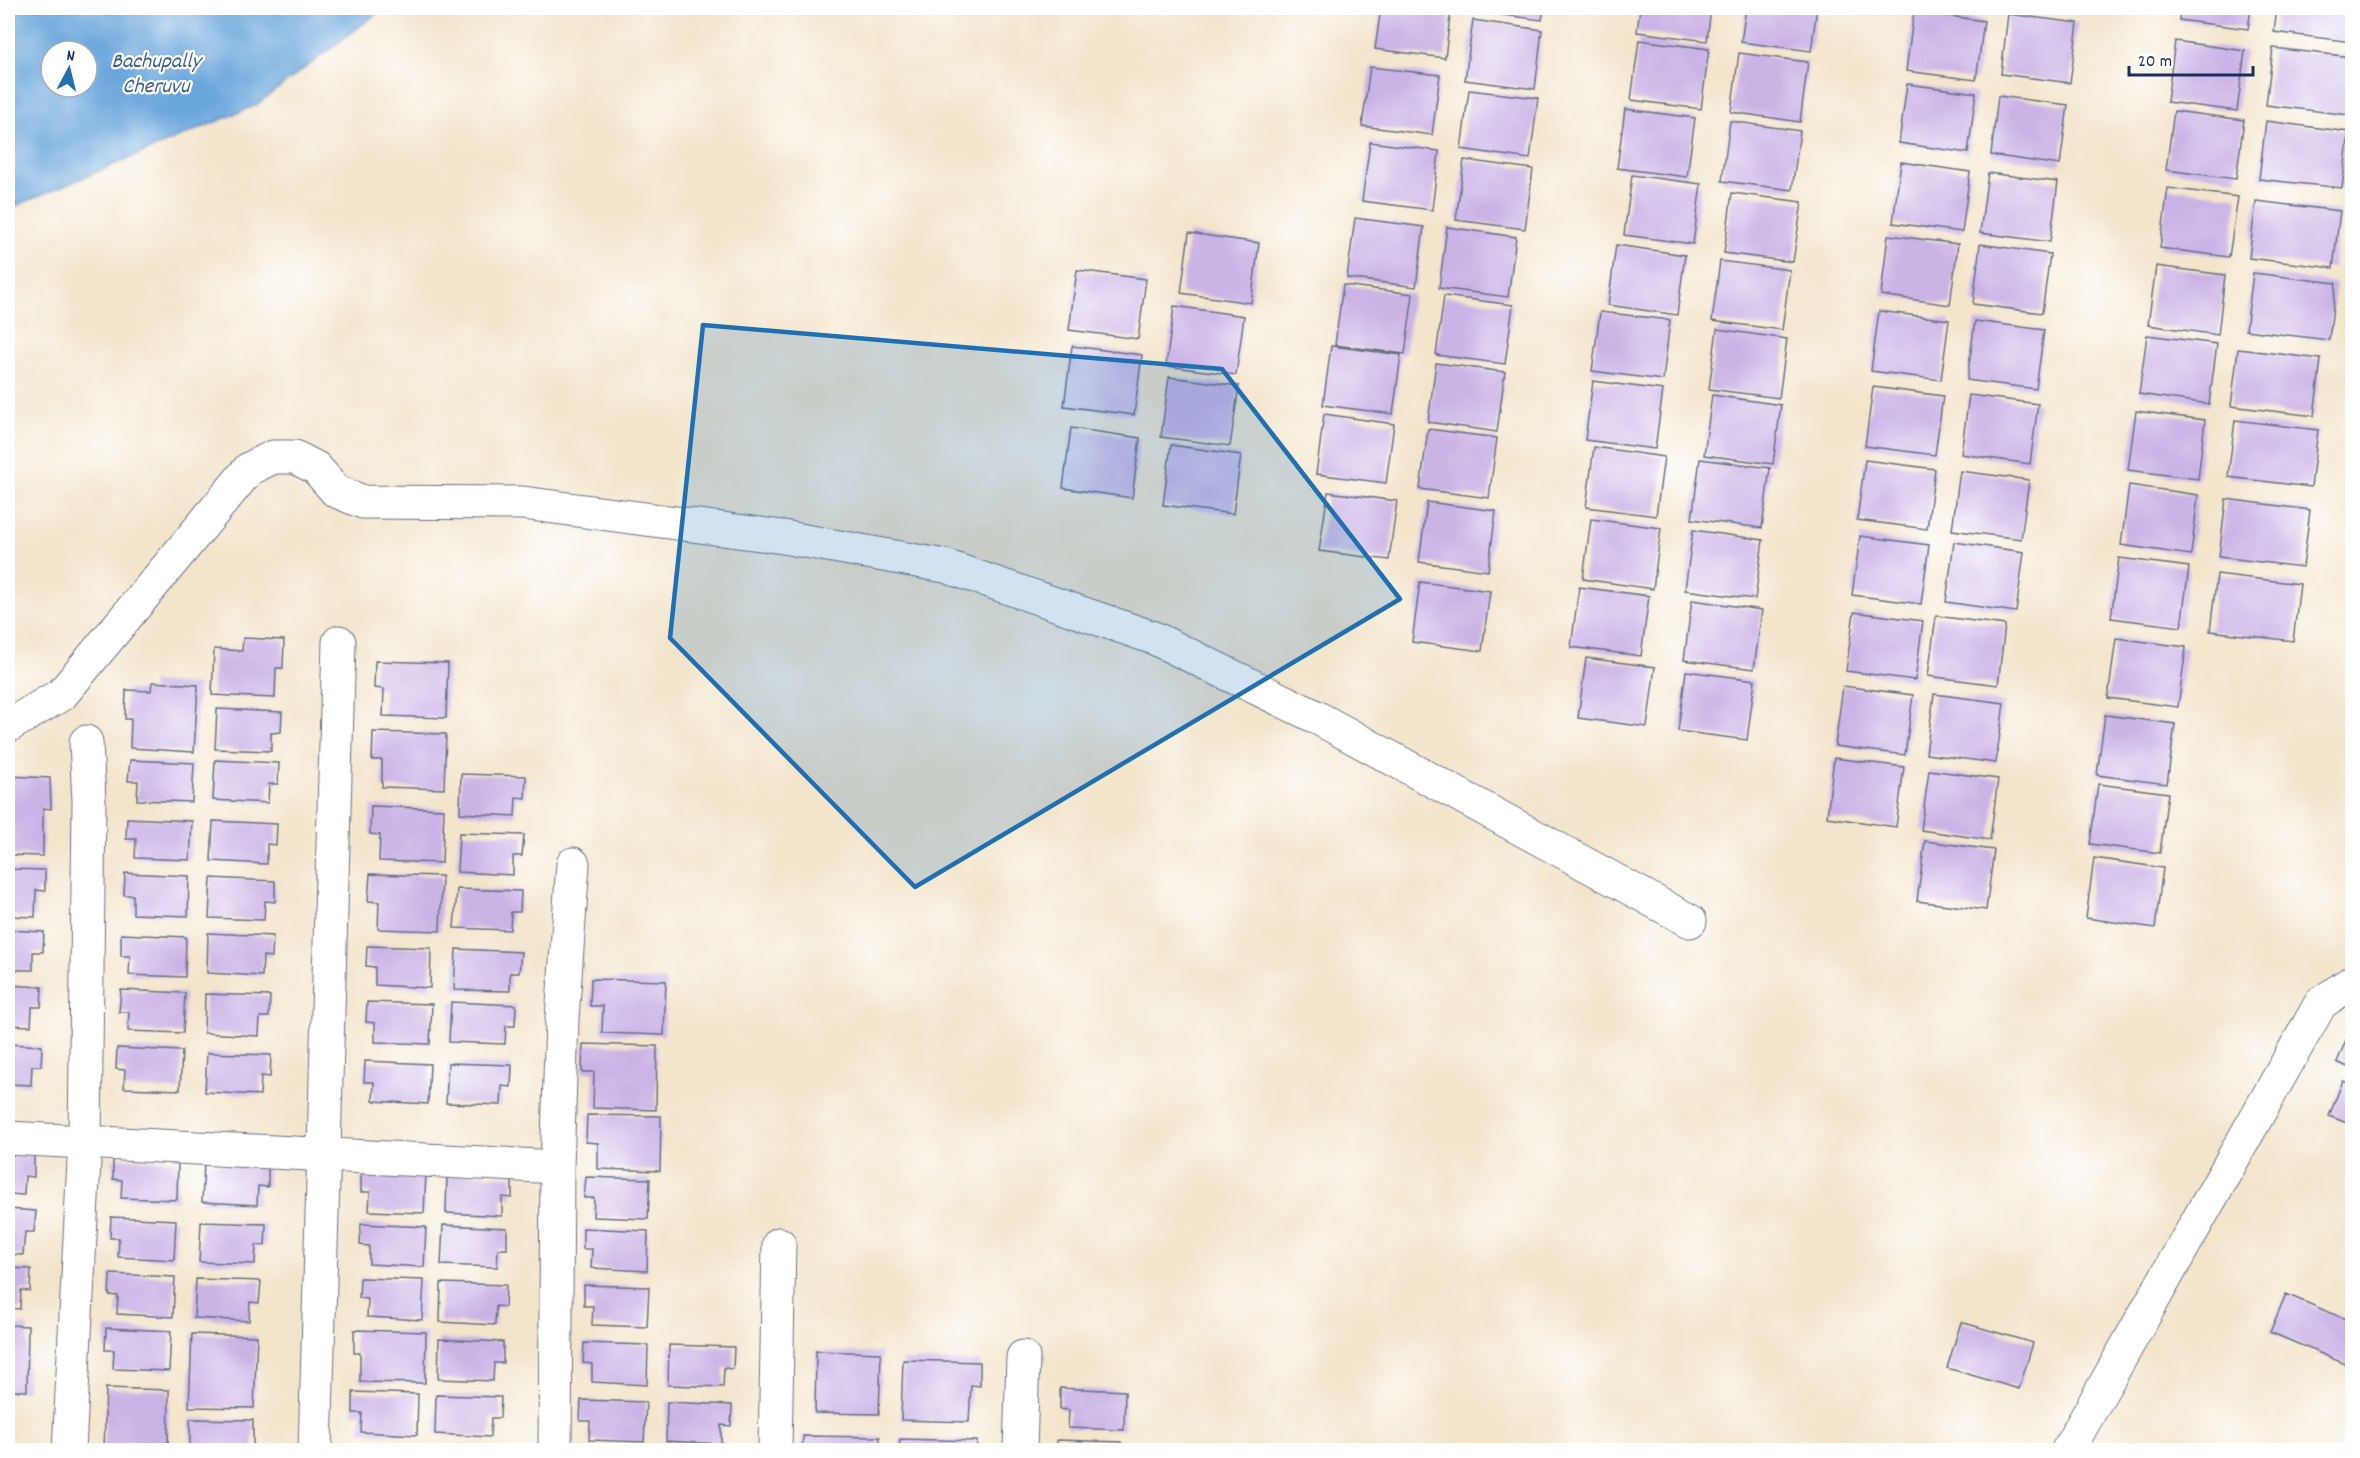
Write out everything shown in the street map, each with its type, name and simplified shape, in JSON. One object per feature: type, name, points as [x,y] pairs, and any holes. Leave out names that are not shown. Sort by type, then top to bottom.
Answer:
[{"type":"street","points":[[8,726],[62,694],[249,469],[273,457],[295,457],[316,468],[336,491],[363,502],[523,502],[783,537],[945,566],[1154,638],[1316,717],[1690,921]]},
{"type":"street","points":[[315,1450],[339,642]]},
{"type":"street","points":[[69,1450],[85,1141],[89,801],[86,742]]},
{"type":"street","points":[[555,1450],[557,1167],[562,1019],[573,864]]},
{"type":"street","points":[[2068,1450],[2321,1003],[2352,982]]},
{"type":"street","points":[[8,1138],[557,1167]]},
{"type":"street","points":[[775,1450],[779,1244]]},
{"type":"street","points":[[1020,1450],[1023,1357]]},
{"type":"highlighted area","points":[[703,325],[1222,369],[1400,599],[915,887],[670,638]]},
{"type":"water","name":"Bachupally Cheruvu","points":[[8,8],[384,8],[256,105],[8,209]]},
{"type":"building","points":[[1381,8],[1451,8],[1445,58],[1375,49]]},
{"type":"building","points":[[1473,8],[1544,8],[1542,20],[1473,11]]},
{"type":"building","points":[[1640,8],[1711,8],[1707,41],[1637,32]]},
{"type":"building","points":[[1746,8],[1817,8],[1811,51],[1741,42]]},
{"type":"building","points":[[2048,8],[2078,8],[2078,13]]},
{"type":"building","points":[[2180,8],[2251,8],[2248,29],[2179,20]]},
{"type":"building","points":[[2277,8],[2352,8],[2352,42],[2274,32]]},
{"type":"building","points":[[1914,11],[1984,21],[1976,80],[1906,71]]},
{"type":"building","points":[[2008,14],[2078,23],[2070,83],[2001,74]]},
{"type":"building","points":[[1473,20],[1542,30],[1535,89],[1465,80]]},
{"type":"building","points":[[1639,40],[1709,49],[1701,109],[1631,100]]},
{"type":"building","points":[[2175,41],[2245,51],[2237,111],[2167,102]]},
{"type":"building","points":[[2273,48],[2352,57],[2349,115],[2266,105]]},
{"type":"building","points":[[1739,53],[1808,62],[1800,122],[1731,112]]},
{"type":"building","points":[[1370,67],[1440,75],[1432,135],[1362,126]]},
{"type":"building","points":[[1907,84],[1976,93],[1968,153],[1899,143]]},
{"type":"building","points":[[1469,90],[1538,98],[1530,159],[1461,149]]},
{"type":"building","points":[[1998,96],[2068,105],[2060,165],[1991,155]]},
{"type":"building","points":[[1625,109],[1695,118],[1687,177],[1617,168]]},
{"type":"building","points":[[2174,111],[2244,120],[2236,179],[2166,170]]},
{"type":"building","points":[[1730,121],[1800,131],[1792,190],[1722,181]]},
{"type":"building","points":[[2266,121],[2349,132],[2342,188],[2259,179]]},
{"type":"building","points":[[1370,142],[1439,151],[1432,210],[1362,201]]},
{"type":"building","points":[[1464,160],[1533,169],[1525,229],[1456,220]]},
{"type":"building","points":[[1901,162],[1970,172],[1962,232],[1893,223]]},
{"type":"building","points":[[1988,173],[2058,182],[2050,242],[1980,233]]},
{"type":"building","points":[[1632,175],[1701,184],[1693,244],[1624,235]]},
{"type":"building","points":[[2168,188],[2238,197],[2229,257],[2160,248]]},
{"type":"building","points":[[1732,193],[1802,202],[1793,262],[1724,253]]},
{"type":"building","points":[[2256,201],[2340,211],[2333,268],[2249,258]]},
{"type":"building","points":[[1355,218],[1424,227],[1416,287],[1347,278]]},
{"type":"building","points":[[1447,227],[1516,237],[1508,297],[1439,288]]},
{"type":"building","points":[[1189,233],[1259,243],[1251,303],[1181,293]]},
{"type":"building","points":[[1888,235],[1958,244],[1950,305],[1881,295]]},
{"type":"building","points":[[1980,244],[2050,254],[2042,313],[1973,304]]},
{"type":"building","points":[[1616,245],[1685,255],[1677,315],[1608,305]]},
{"type":"building","points":[[1720,261],[1790,270],[1782,330],[1712,321]]},
{"type":"building","points":[[2156,266],[2225,275],[2218,335],[2148,325]]},
{"type":"building","points":[[1077,270],[1146,279],[1138,339],[1069,330]]},
{"type":"building","points":[[2253,273],[2336,283],[2329,340],[2246,330]]},
{"type":"building","points":[[1343,285],[1413,294],[1405,354],[1335,345]]},
{"type":"building","points":[[1444,296],[1513,305],[1505,364],[1436,355]]},
{"type":"building","points":[[1174,306],[1244,316],[1236,375],[1166,366]]},
{"type":"building","points":[[1879,311],[1949,320],[1941,380],[1871,371]]},
{"type":"building","points":[[1600,312],[1670,320],[1663,380],[1592,371]]},
{"type":"building","points":[[1975,321],[2044,330],[2036,389],[1967,380]]},
{"type":"building","points":[[1717,329],[1787,339],[1779,398],[1709,389]]},
{"type":"building","points":[[2147,335],[2217,344],[2209,404],[2139,394]]},
{"type":"building","points":[[1072,346],[1142,355],[1134,415],[1064,406]]},
{"type":"building","points":[[1331,346],[1401,355],[1393,414],[1323,405]]},
{"type":"building","points":[[2238,349],[2321,359],[2314,416],[2231,406]]},
{"type":"building","points":[[1436,363],[1505,372],[1497,432],[1428,422]]},
{"type":"building","points":[[1169,377],[1239,386],[1230,446],[1161,437]]},
{"type":"building","points":[[1593,381],[1663,390],[1655,449],[1585,440]]},
{"type":"building","points":[[1873,387],[1943,396],[1935,455],[1865,446]]},
{"type":"building","points":[[1712,395],[1781,405],[1773,464],[1704,455]]},
{"type":"building","points":[[1969,395],[2038,404],[2030,464],[1961,454]]},
{"type":"building","points":[[2136,411],[2205,420],[2198,479],[2128,470]]},
{"type":"building","points":[[1324,414],[1394,424],[1386,483],[1316,474]]},
{"type":"building","points":[[2235,420],[2318,430],[2311,487],[2228,477]]},
{"type":"building","points":[[1071,428],[1140,438],[1132,498],[1063,488]]},
{"type":"building","points":[[1428,429],[1497,438],[1489,498],[1420,489]]},
{"type":"building","points":[[1171,445],[1241,455],[1233,514],[1163,505]]},
{"type":"building","points":[[1594,447],[1664,457],[1656,516],[1586,507]]},
{"type":"building","points":[[1700,459],[1770,468],[1762,528],[1692,519]]},
{"type":"building","points":[[1865,460],[1935,469],[1927,529],[1857,520]]},
{"type":"building","points":[[1960,471],[2029,480],[2021,539],[1952,530]]},
{"type":"building","points":[[2129,485],[2198,495],[2191,555],[2121,545]]},
{"type":"building","points":[[1328,492],[1397,501],[1389,560],[1319,551]]},
{"type":"building","points":[[2226,499],[2310,510],[2303,567],[2219,557]]},
{"type":"building","points":[[1427,502],[1496,511],[1488,571],[1419,562]]},
{"type":"building","points":[[1591,519],[1661,528],[1653,589],[1583,579]]},
{"type":"building","points":[[1693,530],[1763,540],[1755,599],[1685,590]]},
{"type":"building","points":[[1860,536],[1929,545],[1921,604],[1852,595]]},
{"type":"building","points":[[1954,542],[2024,552],[2016,612],[1946,602]]},
{"type":"building","points":[[2119,558],[2189,567],[2181,627],[2111,618]]},
{"type":"building","points":[[2217,574],[2300,584],[2293,641],[2210,631]]},
{"type":"building","points":[[1420,582],[1490,591],[1482,651],[1412,642]]},
{"type":"building","points":[[1579,587],[1649,596],[1641,656],[1571,647]]},
{"type":"building","points":[[1692,600],[1762,610],[1754,669],[1684,660]]},
{"type":"building","points":[[1854,612],[1923,621],[1915,680],[1846,671]]},
{"type":"building","points":[[1936,616],[2005,625],[1998,685],[1928,676]]},
{"type":"building","points":[[243,638],[284,640],[283,668],[276,668],[275,698],[212,695],[214,649],[242,651]]},
{"type":"building","points":[[2116,638],[2186,647],[2178,707],[2108,698]]},
{"type":"building","points":[[1586,658],[1655,667],[1647,727],[1578,718]]},
{"type":"building","points":[[375,661],[448,663],[446,718],[383,716],[384,689],[374,688]]},
{"type":"building","points":[[1686,671],[1755,680],[1747,740],[1678,731]]},
{"type":"building","points":[[152,682],[198,685],[194,752],[130,748],[131,719],[125,719],[126,690],[151,691]]},
{"type":"building","points":[[1843,686],[1913,695],[1905,755],[1835,746]]},
{"type":"building","points":[[1934,694],[2004,703],[1996,763],[1926,754]]},
{"type":"building","points":[[217,709],[282,712],[281,732],[271,733],[271,751],[215,749]]},
{"type":"building","points":[[2105,715],[2175,724],[2167,784],[2097,775]]},
{"type":"building","points":[[373,732],[446,734],[444,789],[382,787],[382,760],[372,760]]},
{"type":"building","points":[[1834,758],[1904,767],[1896,827],[1827,817]]},
{"type":"building","points":[[130,760],[194,763],[192,802],[137,800],[138,781],[128,781]]},
{"type":"building","points":[[215,760],[279,763],[278,784],[269,784],[268,803],[213,800]]},
{"type":"building","points":[[1929,770],[1998,779],[1990,840],[1921,830]]},
{"type":"building","points":[[461,774],[526,776],[525,798],[516,797],[515,816],[460,813]]},
{"type":"building","points":[[8,776],[50,778],[51,809],[43,808],[43,856],[8,855]]},
{"type":"building","points":[[2098,784],[2168,793],[2160,853],[2090,844]]},
{"type":"building","points":[[371,806],[444,809],[442,863],[379,861],[380,835],[370,834]]},
{"type":"building","points":[[127,818],[192,821],[190,860],[135,858],[136,839],[126,839]]},
{"type":"building","points":[[213,821],[277,824],[276,845],[267,844],[267,864],[211,861]]},
{"type":"building","points":[[459,833],[524,835],[522,856],[513,856],[513,875],[457,872]]},
{"type":"building","points":[[1925,841],[1994,850],[1986,910],[1917,901]]},
{"type":"building","points":[[2094,858],[2163,868],[2155,928],[2086,918]]},
{"type":"building","points":[[8,869],[45,870],[45,891],[36,890],[35,917],[8,916]]},
{"type":"building","points":[[125,873],[189,876],[188,916],[133,914],[133,895],[124,895]]},
{"type":"building","points":[[370,874],[442,876],[440,931],[378,929],[379,902],[368,901]]},
{"type":"building","points":[[211,878],[275,881],[275,902],[265,901],[264,920],[209,918]]},
{"type":"building","points":[[457,889],[521,891],[520,912],[511,912],[510,930],[454,928]]},
{"type":"building","points":[[8,930],[44,932],[43,952],[33,952],[33,970],[8,970]]},
{"type":"building","points":[[208,933],[273,936],[272,957],[263,956],[262,976],[207,973]]},
{"type":"building","points":[[121,934],[186,937],[185,977],[129,975],[130,956],[121,956]]},
{"type":"building","points":[[367,946],[431,948],[430,988],[375,985],[375,967],[366,966]]},
{"type":"building","points":[[456,949],[521,952],[519,973],[510,973],[510,991],[454,990]]},
{"type":"building","points":[[591,979],[666,981],[664,1035],[602,1033],[603,1006],[590,1006]]},
{"type":"building","points":[[8,985],[42,987],[41,1007],[32,1007],[31,1026],[8,1025]]},
{"type":"building","points":[[121,990],[185,993],[183,1033],[128,1031],[129,1012],[119,1012]]},
{"type":"building","points":[[205,994],[270,996],[269,1017],[260,1017],[259,1036],[204,1033]]},
{"type":"building","points":[[367,1002],[432,1004],[430,1044],[375,1042],[375,1023],[366,1022]]},
{"type":"building","points":[[451,1002],[516,1005],[515,1026],[506,1026],[505,1044],[449,1042]]},
{"type":"building","points":[[2352,1025],[2352,1069],[2337,1062]]},
{"type":"building","points":[[8,1044],[42,1046],[41,1066],[32,1066],[31,1085],[8,1084]]},
{"type":"building","points":[[583,1044],[657,1046],[656,1110],[593,1108],[594,1072],[582,1072]]},
{"type":"building","points":[[117,1048],[182,1051],[180,1090],[124,1088],[125,1070],[116,1069]]},
{"type":"building","points":[[207,1053],[271,1055],[270,1077],[261,1076],[260,1095],[205,1092]]},
{"type":"building","points":[[365,1061],[430,1064],[428,1104],[373,1101],[374,1082],[364,1082]]},
{"type":"building","points":[[448,1063],[512,1065],[511,1087],[502,1086],[501,1105],[446,1103]]},
{"type":"building","points":[[2343,1081],[2352,1084],[2352,1125],[2329,1116]]},
{"type":"building","points":[[587,1115],[661,1116],[660,1171],[598,1169],[598,1143],[586,1142]]},
{"type":"building","points":[[8,1154],[34,1155],[34,1177],[25,1176],[24,1195],[8,1194]]},
{"type":"building","points":[[113,1158],[178,1161],[177,1200],[121,1198],[122,1180],[113,1179]]},
{"type":"building","points":[[204,1163],[268,1165],[268,1187],[258,1186],[257,1205],[202,1202]]},
{"type":"building","points":[[361,1171],[426,1173],[424,1213],[369,1211],[370,1192],[361,1192]]},
{"type":"building","points":[[447,1174],[512,1176],[512,1198],[502,1197],[502,1216],[446,1213]]},
{"type":"building","points":[[586,1177],[650,1179],[648,1219],[593,1217],[594,1198],[584,1198]]},
{"type":"building","points":[[8,1209],[36,1211],[34,1232],[25,1232],[23,1255],[8,1254]]},
{"type":"building","points":[[111,1217],[176,1220],[174,1260],[118,1257],[119,1238],[110,1238]]},
{"type":"building","points":[[201,1222],[266,1224],[265,1246],[256,1245],[255,1264],[199,1262]]},
{"type":"building","points":[[361,1224],[426,1227],[424,1267],[369,1264],[369,1246],[360,1245]]},
{"type":"building","points":[[443,1225],[507,1228],[507,1249],[498,1249],[497,1267],[441,1265]]},
{"type":"building","points":[[583,1228],[648,1231],[647,1271],[591,1268],[592,1249],[583,1249]]},
{"type":"building","points":[[8,1268],[31,1269],[30,1291],[21,1290],[20,1309],[8,1308]]},
{"type":"building","points":[[110,1274],[175,1277],[173,1317],[117,1314],[118,1296],[109,1295]]},
{"type":"building","points":[[360,1278],[424,1280],[422,1320],[367,1317],[368,1299],[359,1298]]},
{"type":"building","points":[[196,1279],[261,1281],[259,1303],[250,1302],[249,1321],[194,1318]]},
{"type":"building","points":[[441,1283],[506,1285],[505,1307],[496,1306],[495,1325],[440,1322]]},
{"type":"building","points":[[584,1285],[649,1287],[647,1327],[592,1325],[593,1306],[584,1306]]},
{"type":"building","points":[[2286,1294],[2352,1322],[2350,1366],[2270,1332]]},
{"type":"building","points":[[1961,1322],[2033,1343],[2019,1389],[1947,1368]]},
{"type":"building","points":[[8,1325],[28,1326],[27,1391],[8,1391]]},
{"type":"building","points":[[106,1328],[171,1331],[169,1371],[113,1369],[114,1350],[105,1350]]},
{"type":"building","points":[[354,1330],[426,1332],[425,1383],[360,1382],[360,1353],[354,1353]]},
{"type":"building","points":[[192,1334],[257,1336],[254,1408],[189,1407]]},
{"type":"building","points":[[439,1339],[503,1342],[503,1363],[494,1363],[493,1381],[438,1379]]},
{"type":"building","points":[[584,1343],[648,1345],[647,1385],[592,1382],[592,1364],[583,1363]]},
{"type":"building","points":[[669,1345],[734,1347],[733,1369],[724,1368],[723,1387],[668,1385]]},
{"type":"building","points":[[816,1351],[881,1353],[879,1414],[815,1413]]},
{"type":"building","points":[[903,1360],[980,1362],[980,1386],[971,1385],[969,1422],[901,1420]]},
{"type":"building","points":[[106,1388],[169,1390],[168,1450],[104,1450]]},
{"type":"building","points":[[1060,1388],[1125,1391],[1124,1430],[1068,1428],[1069,1410],[1060,1409]]},
{"type":"building","points":[[353,1392],[418,1394],[417,1435],[361,1432],[362,1413],[353,1413]]},
{"type":"building","points":[[436,1395],[501,1397],[500,1418],[491,1418],[490,1437],[435,1434]]},
{"type":"building","points":[[581,1400],[646,1402],[644,1442],[589,1440],[590,1421],[580,1421]]},
{"type":"building","points":[[667,1402],[732,1405],[731,1426],[721,1425],[721,1444],[666,1441]]},
{"type":"building","points":[[190,1419],[253,1420],[253,1450],[190,1450]]},
{"type":"building","points":[[803,1436],[880,1437],[879,1450],[802,1450]]},
{"type":"building","points":[[900,1439],[977,1441],[977,1450],[899,1450]]},
{"type":"building","points":[[1057,1440],[1122,1442],[1122,1450],[1057,1450]]}]
